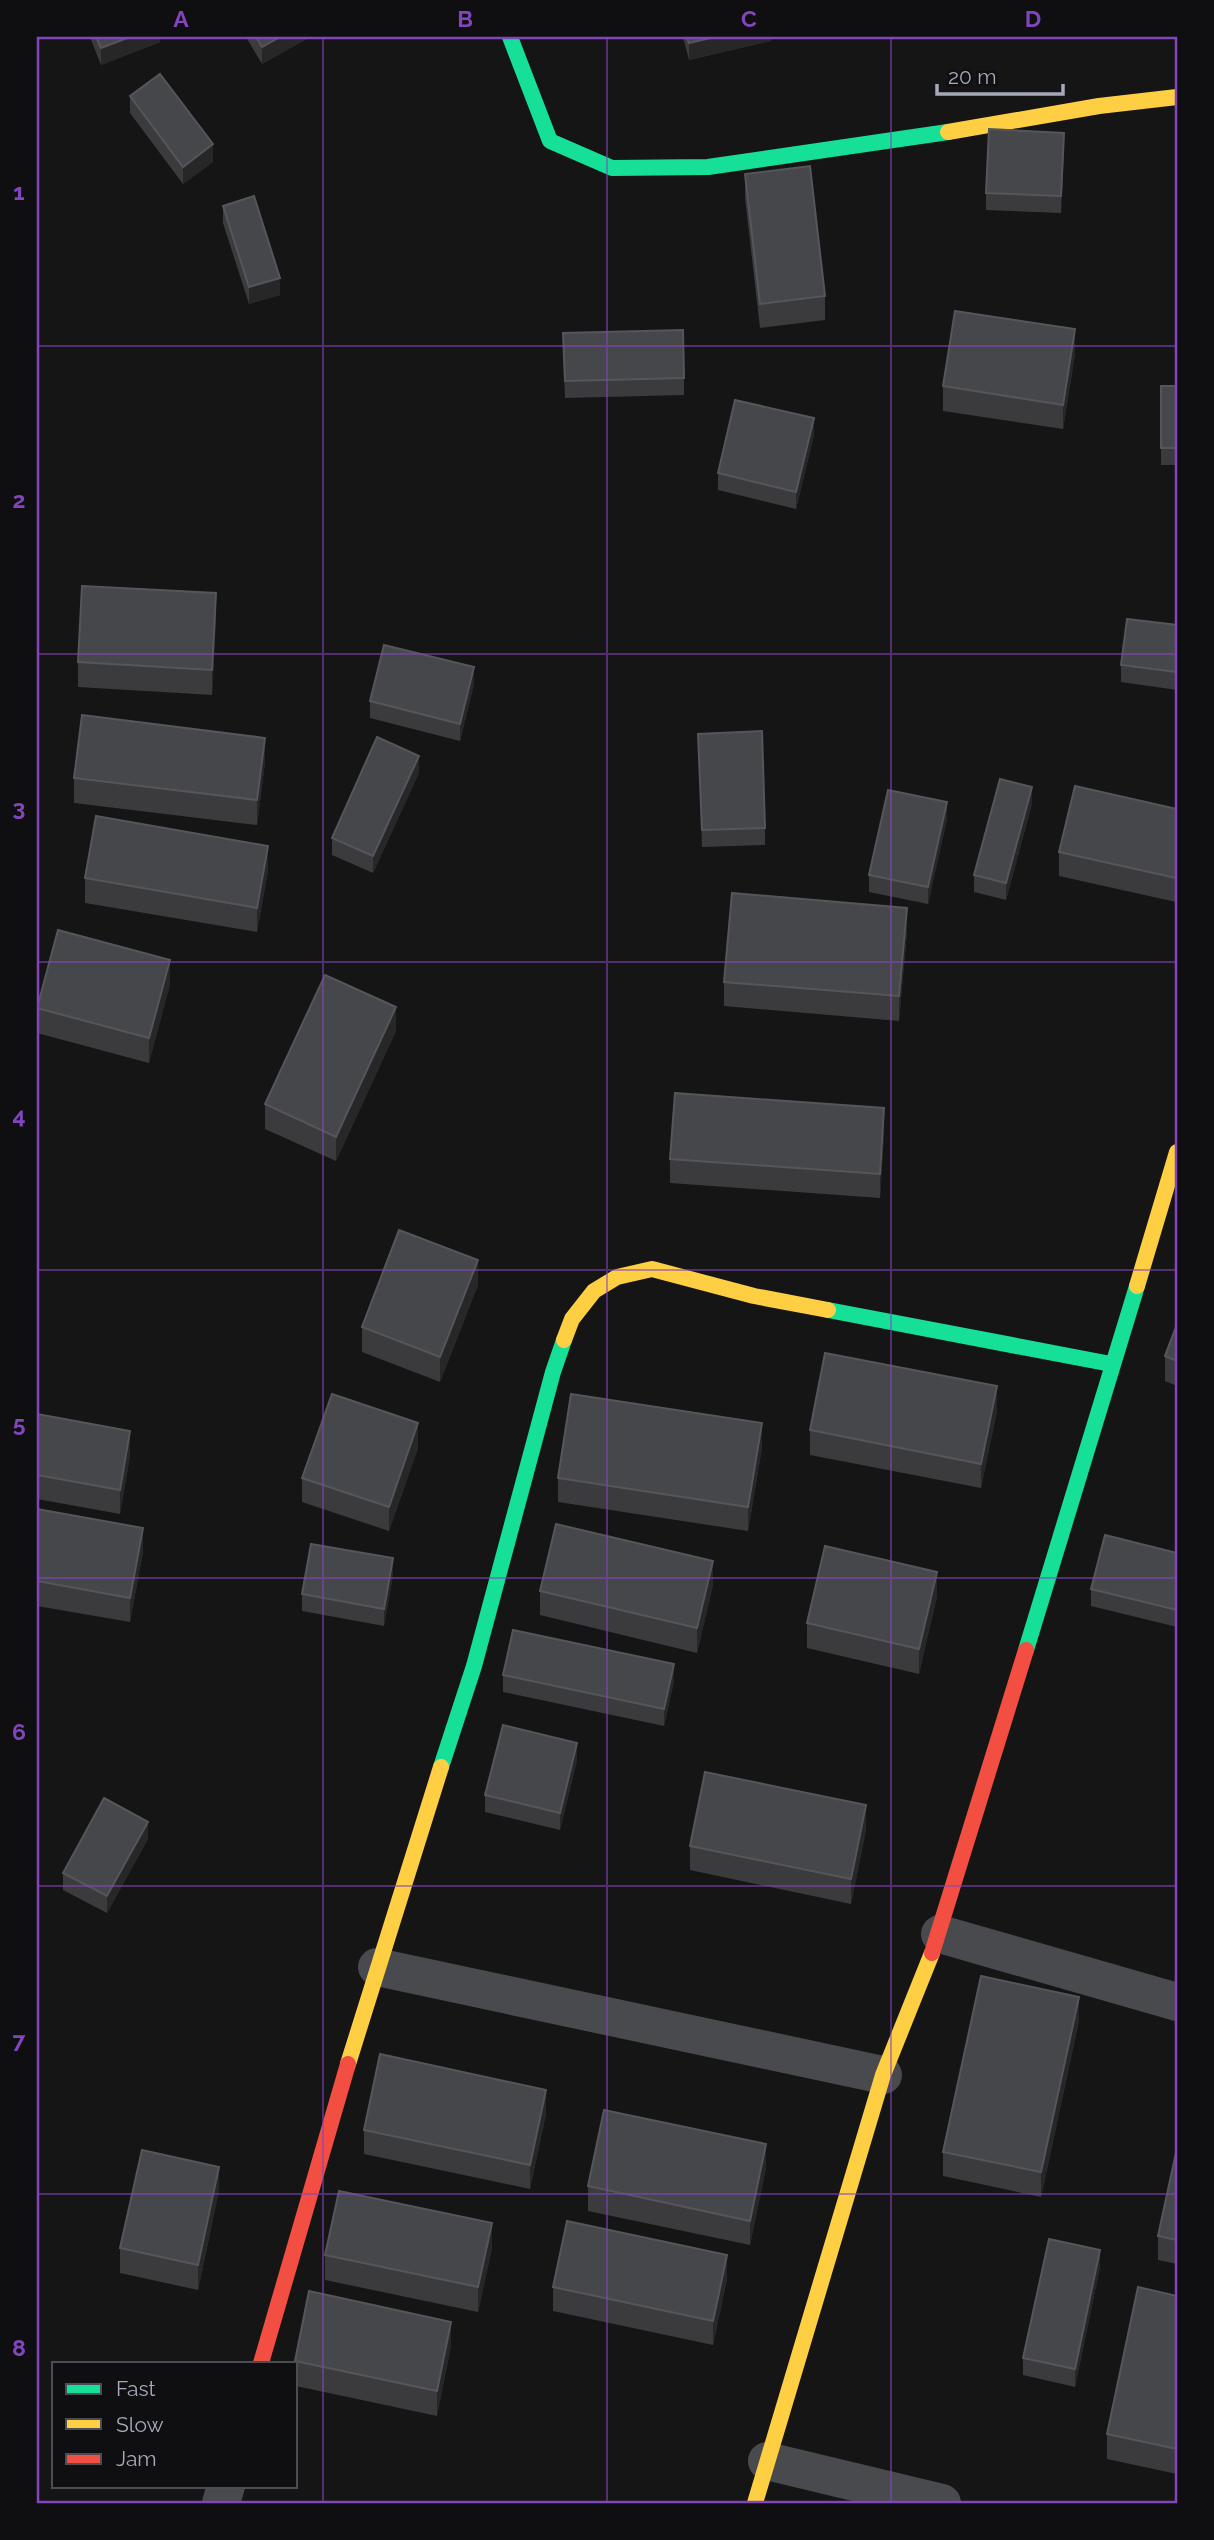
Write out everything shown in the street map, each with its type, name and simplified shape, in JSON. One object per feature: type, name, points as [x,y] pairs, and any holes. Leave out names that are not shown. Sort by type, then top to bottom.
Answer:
[{"type":"street","points":[[510,37],[550,141],[612,168],[708,167],[890,142],[1099,106],[1177,97]]},
{"type":"street","points":[[755,2503],[883,2075],[940,1934],[1177,1152]]},
{"type":"street","points":[[261,2362],[377,1967],[474,1666],[553,1372],[572,1319],[594,1291],[617,1277],[652,1269],[754,1296],[1111,1364]]},
{"type":"street","points":[[940,1934],[1177,2002]]},
{"type":"street","points":[[377,1967],[883,2075]]},
{"type":"street","points":[[767,2461],[943,2503]]},
{"type":"building","points":[[96,37],[130,37],[101,48]]},
{"type":"building","points":[[256,37],[280,37],[262,47]]},
{"type":"building","points":[[687,37],[715,37],[689,43]]},
{"type":"building","points":[[160,74],[213,144],[183,167],[130,96]]},
{"type":"building","points":[[989,129],[1064,133],[1061,196],[986,193]]},
{"type":"building","points":[[810,166],[825,296],[760,304],[745,174]]},
{"type":"building","points":[[1177,170],[1177,248],[1176,248]]},
{"type":"building","points":[[254,196],[280,278],[249,287],[223,206]]},
{"type":"building","points":[[955,311],[1075,329],[1063,405],[943,386]]},
{"type":"building","points":[[683,330],[684,378],[565,381],[563,333]]},
{"type":"building","points":[[1161,386],[1177,386],[1177,448],[1161,448]]},
{"type":"building","points":[[735,400],[814,418],[796,492],[718,473]]},
{"type":"building","points":[[82,586],[216,593],[212,670],[78,662]]},
{"type":"building","points":[[1127,619],[1177,625],[1177,672],[1121,665]]},
{"type":"building","points":[[384,645],[474,667],[460,724],[370,701]]},
{"type":"building","points":[[82,715],[265,738],[257,800],[74,778]]},
{"type":"building","points":[[762,731],[765,828],[702,830],[698,734]]},
{"type":"building","points":[[377,737],[419,756],[373,856],[332,838]]},
{"type":"building","points":[[1000,779],[1032,787],[1006,883],[974,875]]},
{"type":"building","points":[[1075,786],[1177,809],[1176,878],[1059,852]]},
{"type":"building","points":[[888,790],[947,802],[928,887],[869,875]]},
{"type":"building","points":[[96,816],[268,846],[257,908],[85,878]]},
{"type":"building","points":[[732,893],[907,908],[899,996],[724,982]]},
{"type":"building","points":[[58,930],[170,960],[149,1038],[37,1008]]},
{"type":"building","points":[[325,975],[396,1007],[336,1137],[265,1104]]},
{"type":"building","points":[[675,1093],[884,1108],[880,1174],[670,1159]]},
{"type":"building","points":[[399,1230],[478,1260],[440,1357],[362,1327]]},
{"type":"building","points":[[1177,1324],[1177,1361],[1165,1356]]},
{"type":"building","points":[[825,1353],[997,1386],[981,1464],[810,1430]]},
{"type":"building","points":[[332,1394],[418,1423],[389,1507],[302,1478]]},
{"type":"building","points":[[571,1394],[762,1423],[748,1507],[558,1478]]},
{"type":"building","points":[[37,1414],[130,1431],[120,1490],[37,1475]]},
{"type":"building","points":[[37,1509],[143,1528],[130,1598],[37,1581]]},
{"type":"building","points":[[556,1524],[713,1561],[697,1628],[540,1591]]},
{"type":"building","points":[[1105,1535],[1177,1553],[1177,1610],[1091,1589]]},
{"type":"building","points":[[311,1544],[393,1558],[384,1609],[302,1594]]},
{"type":"building","points":[[825,1546],[937,1572],[919,1649],[807,1623]]},
{"type":"building","points":[[513,1630],[674,1664],[664,1709],[503,1675]]},
{"type":"building","points":[[503,1725],[577,1743],[560,1813],[485,1795]]},
{"type":"building","points":[[705,1772],[866,1805],[851,1879],[690,1846]]},
{"type":"building","points":[[104,1798],[148,1822],[107,1896],[63,1873]]},
{"type":"building","points":[[981,1976],[1079,1997],[1041,2172],[943,2152]]},
{"type":"building","points":[[380,2054],[546,2090],[530,2165],[364,2130]]},
{"type":"building","points":[[604,2110],[766,2144],[750,2221],[588,2186]]},
{"type":"building","points":[[1177,2148],[1177,2240],[1158,2236]]},
{"type":"building","points":[[142,2150],[219,2167],[198,2265],[120,2248]]},
{"type":"building","points":[[339,2191],[492,2223],[478,2287],[325,2255]]},
{"type":"building","points":[[567,2221],[727,2255],[713,2321],[553,2287]]},
{"type":"building","points":[[1049,2239],[1100,2250],[1075,2369],[1023,2358]]},
{"type":"building","points":[[1138,2287],[1177,2296],[1177,2449],[1107,2434]]},
{"type":"building","points":[[309,2291],[451,2322],[437,2391],[295,2361]]},
{"type":"traffic: fast","points":[[510,37],[550,141],[612,168],[708,167],[948,132]]},
{"type":"traffic: fast","points":[[1026,1650],[1137,1286]]},
{"type":"traffic: fast","points":[[828,1310],[1111,1364]]},
{"type":"traffic: fast","points":[[441,1767],[474,1666],[564,1340]]},
{"type":"traffic: slow","points":[[948,132],[1099,106],[1177,97]]},
{"type":"traffic: slow","points":[[1137,1286],[1177,1152]]},
{"type":"traffic: slow","points":[[564,1340],[572,1319],[594,1291],[617,1277],[652,1269],[754,1296],[828,1310]]},
{"type":"traffic: slow","points":[[348,2064],[441,1767]]},
{"type":"traffic: slow","points":[[755,2503],[883,2075],[932,1953]]},
{"type":"traffic: jam","points":[[932,1953],[1026,1650]]},
{"type":"traffic: jam","points":[[261,2362],[348,2064]]}]
